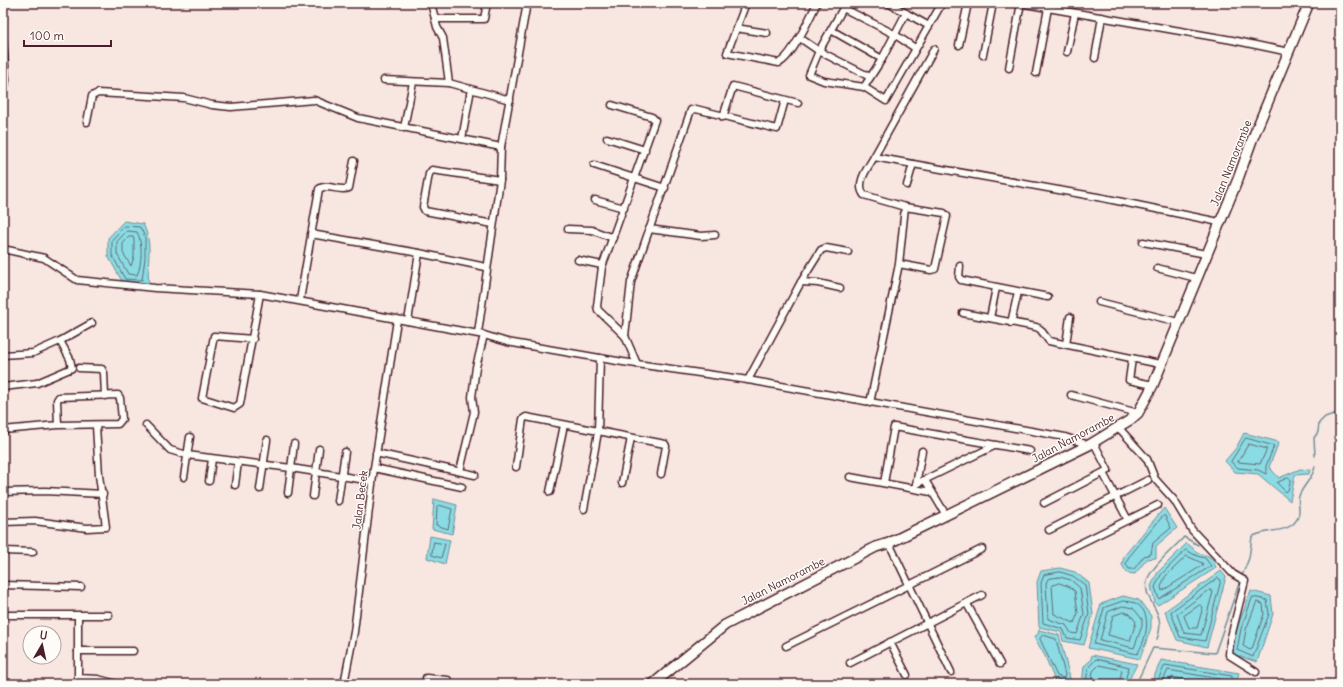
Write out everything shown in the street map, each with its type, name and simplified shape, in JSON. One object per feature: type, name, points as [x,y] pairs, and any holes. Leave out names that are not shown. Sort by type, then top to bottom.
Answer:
[{"type":"main road","name":"Jalan Namorambe","points":[[653,684],[725,625],[876,547],[889,543],[1091,444],[1119,428],[1138,413],[1152,385],[1309,3]]},
{"type":"street","points":[[431,3],[435,19],[443,38],[449,84]]},
{"type":"street","points":[[435,19],[485,19],[487,3]]},
{"type":"street","points":[[460,471],[474,412],[472,397],[481,334],[486,267],[500,180],[501,147],[527,3]]},
{"type":"street","points":[[746,3],[727,50],[728,53],[780,63],[784,60],[800,38],[818,3]]},
{"type":"street","points":[[888,3],[929,26]]},
{"type":"street","points":[[915,48],[894,34],[845,6],[808,73],[809,76],[824,82],[864,87],[886,101],[942,3]]},
{"type":"street","points":[[959,45],[968,3]]},
{"type":"street","points":[[983,55],[993,3]]},
{"type":"street","points":[[1009,68],[1020,3],[1232,40],[1289,52]]},
{"type":"street","points":[[1036,73],[1048,8]]},
{"type":"street","points":[[864,87],[882,59],[906,13]]},
{"type":"street","points":[[1067,52],[1075,13]]},
{"type":"street","points":[[1095,58],[1102,18]]},
{"type":"street","points":[[736,28],[767,33]]},
{"type":"street","points":[[831,30],[882,59]]},
{"type":"street","points":[[3,38],[6,80],[3,96]]},
{"type":"street","points":[[800,38],[819,51],[870,77]]},
{"type":"street","points":[[898,264],[931,270],[935,269],[946,218],[944,213],[904,207],[867,197],[862,193],[862,179],[934,49]]},
{"type":"street","points":[[384,80],[449,84],[510,100]]},
{"type":"street","points":[[404,128],[412,82]]},
{"type":"street","points":[[724,117],[733,86],[798,103]]},
{"type":"street","points":[[462,139],[471,89]]},
{"type":"street","points":[[87,122],[92,96],[98,93],[184,98],[212,105],[231,107],[314,100],[355,117],[501,147]]},
{"type":"street","points":[[625,336],[627,301],[631,282],[691,110],[777,129],[785,100]]},
{"type":"street","points":[[612,105],[654,118],[655,121],[602,265],[597,308],[625,336],[637,364]]},
{"type":"street","points":[[607,138],[645,150]]},
{"type":"street","points":[[874,157],[1103,198],[1219,222]]},
{"type":"street","points":[[300,300],[319,189],[324,186],[344,189],[349,188],[354,161]]},
{"type":"street","points":[[907,185],[913,164]]},
{"type":"street","points":[[594,165],[665,188]]},
{"type":"street","points":[[493,224],[424,210],[423,207],[429,174],[432,170],[500,180]]},
{"type":"street","points":[[595,200],[624,208]]},
{"type":"street","points":[[870,403],[898,264],[904,207]]},
{"type":"street","points":[[568,229],[592,230],[613,238]]},
{"type":"street","points":[[650,229],[701,236],[715,234]]},
{"type":"street","points":[[311,234],[419,253],[486,267]]},
{"type":"street","points":[[1143,242],[1206,254]]},
{"type":"street","points":[[3,249],[44,258],[77,280],[147,287],[260,294],[300,300],[397,320],[481,334],[507,342],[637,364],[748,380],[1065,437],[1091,444],[1108,470],[1044,503]]},
{"type":"street","points":[[748,380],[801,282],[823,249],[848,252]]},
{"type":"street","points":[[408,321],[419,253]]},
{"type":"street","points":[[578,260],[602,265]]},
{"type":"street","points":[[960,266],[959,277],[961,280],[1048,297]]},
{"type":"street","points":[[1157,268],[1196,278]]},
{"type":"street","points":[[801,282],[818,283],[840,288]]},
{"type":"street","points":[[990,318],[996,288]]},
{"type":"street","points":[[1011,323],[1018,292]]},
{"type":"street","points":[[253,339],[214,336],[202,395],[204,400],[234,408],[240,404],[253,339],[260,294]]},
{"type":"street","points":[[1099,302],[1178,322]]},
{"type":"street","points":[[963,313],[1040,329],[1047,339],[1066,344],[1160,364]]},
{"type":"street","points":[[1066,344],[1070,317]]},
{"type":"street","name":"Jalan Becek","points":[[344,684],[354,632],[372,482],[397,320]]},
{"type":"street","points":[[3,355],[33,353],[60,341],[92,323]]},
{"type":"street","points":[[3,387],[37,384],[72,368],[70,359],[60,341]]},
{"type":"street","points":[[584,509],[598,432],[600,358]]},
{"type":"street","points":[[1132,359],[1129,380],[1152,385]]},
{"type":"street","points":[[79,368],[102,369],[104,373],[104,396]]},
{"type":"street","points":[[3,430],[58,425],[96,426],[118,424],[121,422],[120,398],[118,395],[59,397],[57,400],[58,425]]},
{"type":"street","points":[[1071,395],[1138,413]]},
{"type":"street","points":[[516,467],[524,418],[666,444],[661,474]]},
{"type":"street","points":[[146,425],[170,450],[187,455],[291,468],[372,482]]},
{"type":"street","points":[[550,492],[564,425]]},
{"type":"street","points":[[3,522],[35,521],[105,528],[103,494],[99,475],[96,426]]},
{"type":"street","points":[[884,483],[894,427],[1030,451]]},
{"type":"street","points":[[1119,428],[1147,459],[1155,479],[1174,500],[1192,530],[1233,574],[1245,582],[1246,585],[1230,641],[1229,655],[1256,672]]},
{"type":"street","points":[[184,477],[190,438]]},
{"type":"street","points":[[622,483],[631,438]]},
{"type":"street","points":[[260,489],[267,440]]},
{"type":"street","points":[[288,493],[294,444]]},
{"type":"street","points":[[916,486],[925,480],[996,445]]},
{"type":"street","points":[[313,496],[319,449]]},
{"type":"street","points":[[338,501],[345,452]]},
{"type":"street","points":[[916,486],[922,452]]},
{"type":"street","points":[[376,453],[474,475]]},
{"type":"street","points":[[209,481],[212,459]]},
{"type":"street","points":[[235,485],[238,462]]},
{"type":"street","points":[[374,468],[462,487]]},
{"type":"street","points":[[1103,472],[1128,520]]},
{"type":"street","points":[[850,477],[884,483],[916,486],[931,492]]},
{"type":"street","points":[[925,480],[946,515]]},
{"type":"street","points":[[1049,530],[1148,480]]},
{"type":"street","points":[[3,492],[45,491],[103,494]]},
{"type":"street","points":[[1067,550],[1158,505]]},
{"type":"street","points":[[889,543],[951,672]]},
{"type":"street","points":[[786,646],[982,549]]},
{"type":"street","points":[[3,552],[33,552]]},
{"type":"street","points":[[3,585],[81,587]]},
{"type":"street","points":[[850,663],[982,595]]},
{"type":"street","points":[[967,604],[1000,664]]},
{"type":"street","points":[[3,615],[109,615]]},
{"type":"street","points":[[78,616],[78,678],[98,679],[117,684]]},
{"type":"street","points":[[890,642],[907,675]]},
{"type":"street","points":[[78,651],[133,651]]},
{"type":"street","points":[[425,684],[426,678],[448,680],[451,684]]},
{"type":"water","points":[[124,221],[143,224],[149,247],[149,284],[123,283],[108,256],[108,238]]},
{"type":"water","points":[[1244,433],[1279,442],[1269,467],[1279,478],[1300,469],[1310,470],[1309,474],[1295,475],[1290,501],[1258,474],[1235,472],[1225,461],[1236,448]]},
{"type":"water","points":[[434,499],[457,505],[452,534],[432,529]]},
{"type":"water","points":[[1164,508],[1177,528],[1156,546],[1156,558],[1147,559],[1135,574],[1127,573],[1122,565],[1124,556]]},
{"type":"water","points":[[430,536],[450,540],[445,564],[427,558]]},
{"type":"water","points":[[1187,543],[1197,552],[1209,556],[1213,560],[1216,568],[1158,605],[1155,603],[1151,586],[1158,572]]},
{"type":"water","points":[[1060,568],[1075,572],[1089,583],[1093,614],[1084,645],[1063,641],[1061,632],[1039,627],[1037,582],[1041,571]]},
{"type":"water","points":[[1221,571],[1226,577],[1207,647],[1177,640],[1165,611]]},
{"type":"water","points":[[1251,591],[1271,596],[1273,614],[1257,662],[1232,654],[1237,628]]},
{"type":"water","points":[[1123,596],[1139,600],[1151,616],[1151,628],[1140,659],[1088,648],[1101,604]]},
{"type":"water","points":[[1039,630],[1059,635],[1071,682],[1055,681],[1045,656],[1034,637],[1038,634]]},
{"type":"water","points":[[1092,655],[1137,664],[1127,684],[1082,684],[1084,666],[1090,661]]},
{"type":"water","points":[[1161,660],[1239,673],[1236,684],[1151,684]]},
{"type":"waterway","points":[[1315,456],[1314,438],[1318,432],[1319,423],[1325,417],[1340,412]]},
{"type":"waterway","points":[[1242,576],[1249,558],[1252,537],[1257,534],[1284,529],[1295,523],[1299,515],[1299,496],[1313,474],[1315,466]]},
{"type":"waterway","points":[[1157,639],[1160,629],[1159,621],[1146,588],[1149,576],[1157,564],[1184,537],[1198,545]]},
{"type":"waterway","points":[[1136,684],[1153,648],[1215,653],[1240,581]]}]
